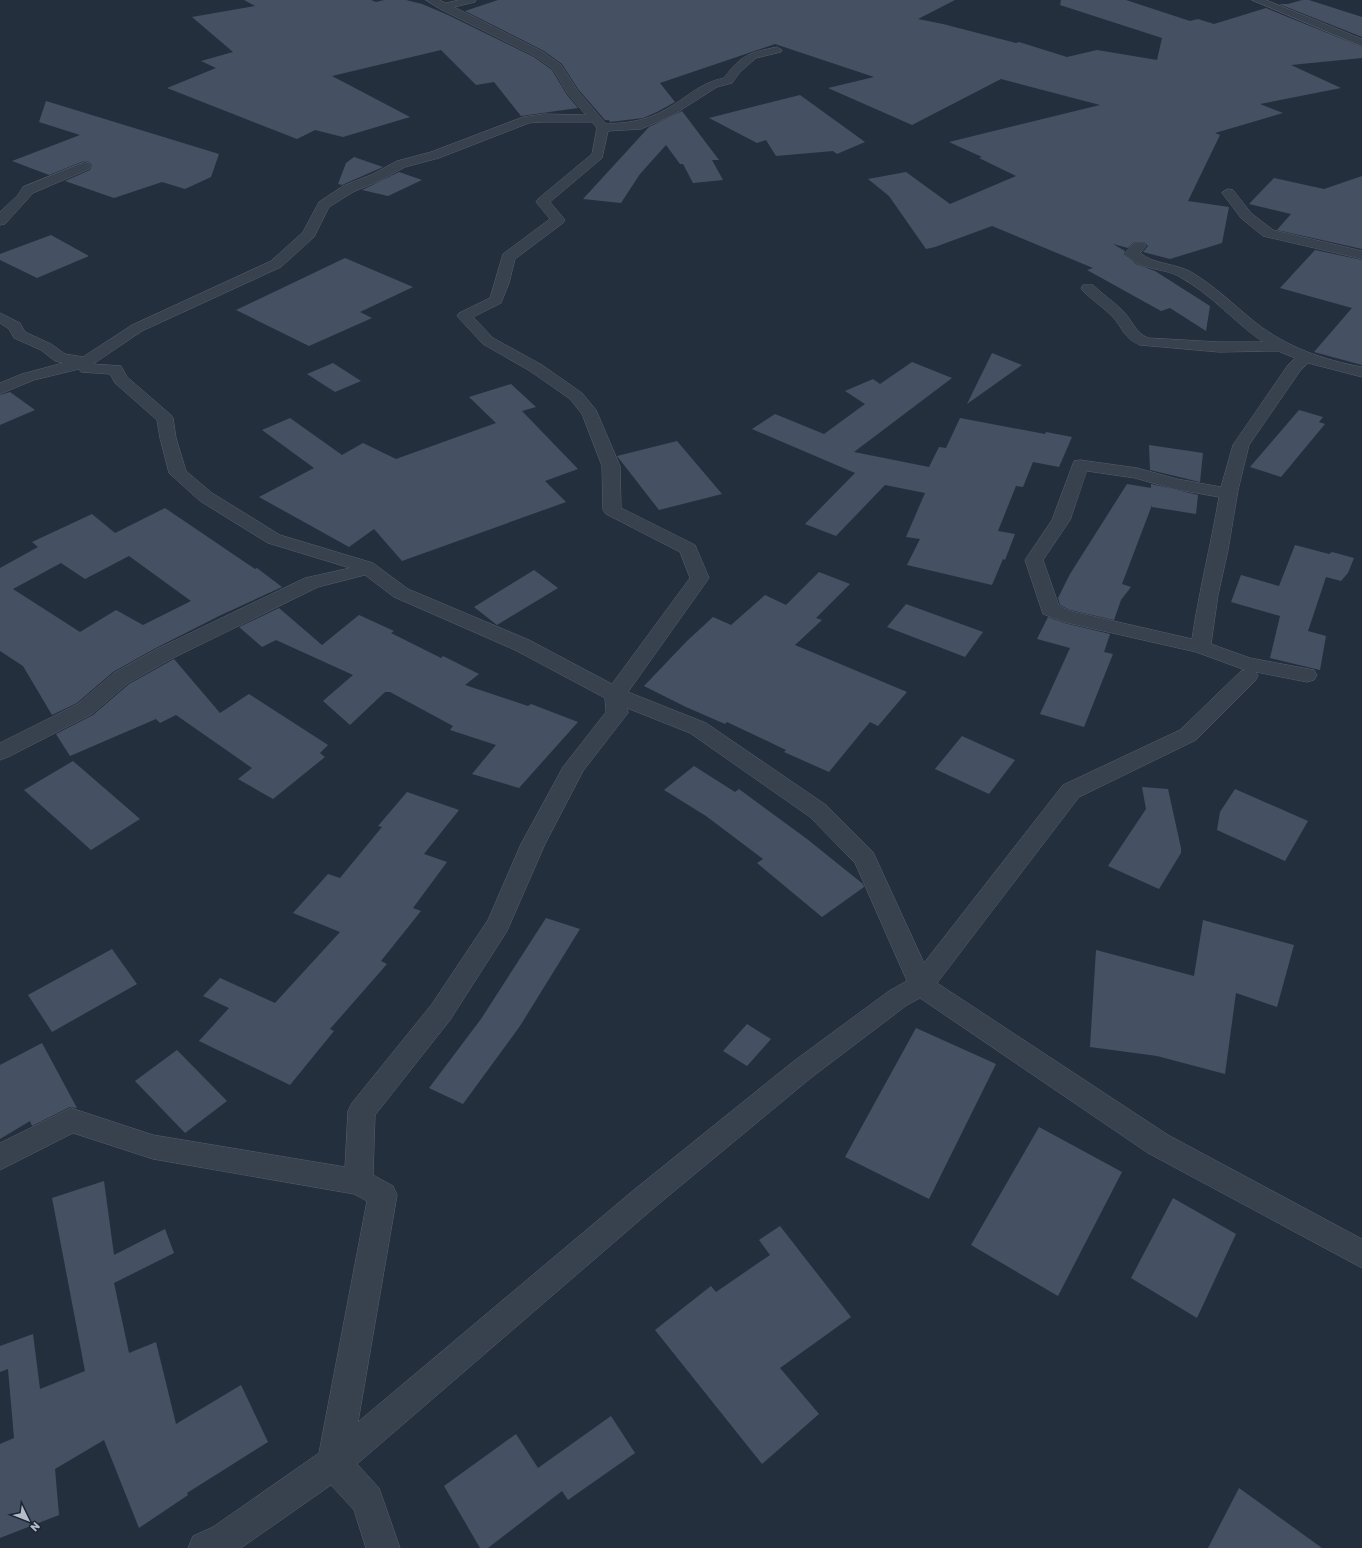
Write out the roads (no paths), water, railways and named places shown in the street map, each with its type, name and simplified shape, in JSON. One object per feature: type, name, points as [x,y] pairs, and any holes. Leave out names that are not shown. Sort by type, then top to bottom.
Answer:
[{"type":"street","points":[[358,1182],[362,1111],[441,1012],[498,924],[533,844],[574,767],[617,712],[615,695],[700,578],[688,549],[612,510],[611,466],[590,413],[576,396],[536,368],[488,341],[464,316],[496,300],[508,258],[526,242],[558,220],[543,202],[598,155],[598,124],[572,92],[557,67],[526,47],[430,0]]},
{"type":"street","points":[[444,7],[471,0]]},
{"type":"street","points":[[1257,0],[1362,43]]},
{"type":"street","points":[[0,389],[28,377],[86,362],[137,328],[276,264],[309,234],[324,205],[348,188],[378,177],[401,164],[435,155],[452,147],[527,120],[544,118],[598,124],[637,126],[669,113],[713,84],[728,81],[736,70],[752,56],[777,50]]},
{"type":"street","points":[[0,221],[4,213],[26,195],[28,190],[47,185],[61,176],[85,166]]},
{"type":"street","points":[[1228,193],[1235,203],[1258,227],[1268,233],[1362,255]]},
{"type":"street","points":[[1139,246],[1132,253],[1136,257],[1158,267],[1183,273],[1204,286],[1261,334],[1282,346],[1306,356],[1362,372]]},
{"type":"street","points":[[1088,288],[1101,301],[1118,314],[1128,330],[1136,338],[1144,342],[1194,344],[1219,347],[1282,346]]},
{"type":"street","points":[[0,317],[15,326],[19,335],[46,347],[60,358],[86,362]]},
{"type":"street","points":[[1201,647],[1208,595],[1219,550],[1229,494],[1242,445],[1294,368],[1306,356]]},
{"type":"street","points":[[86,362],[84,364],[87,369],[115,369],[121,380],[165,418],[168,438],[178,473],[206,497],[274,539],[366,567],[401,593],[522,644],[615,695],[698,728],[818,811],[865,858],[921,985],[1158,1144],[1362,1254]]},
{"type":"street","points":[[1229,494],[1174,484],[1137,473],[1080,465],[1061,520],[1034,560],[1050,610],[1064,616],[1153,638],[1201,647],[1246,664],[1307,675]]},
{"type":"street","points":[[0,752],[85,709],[121,678],[162,655],[312,582],[355,573],[366,567]]},
{"type":"street","points":[[205,1548],[225,1539],[334,1463],[633,1208],[797,1074],[898,998],[921,985],[1071,791],[1188,734],[1248,676]]},
{"type":"street","points":[[0,1157],[71,1120],[153,1146],[358,1182],[383,1194],[334,1463]]},
{"type":"street","points":[[334,1463],[367,1500],[383,1548]]}]
